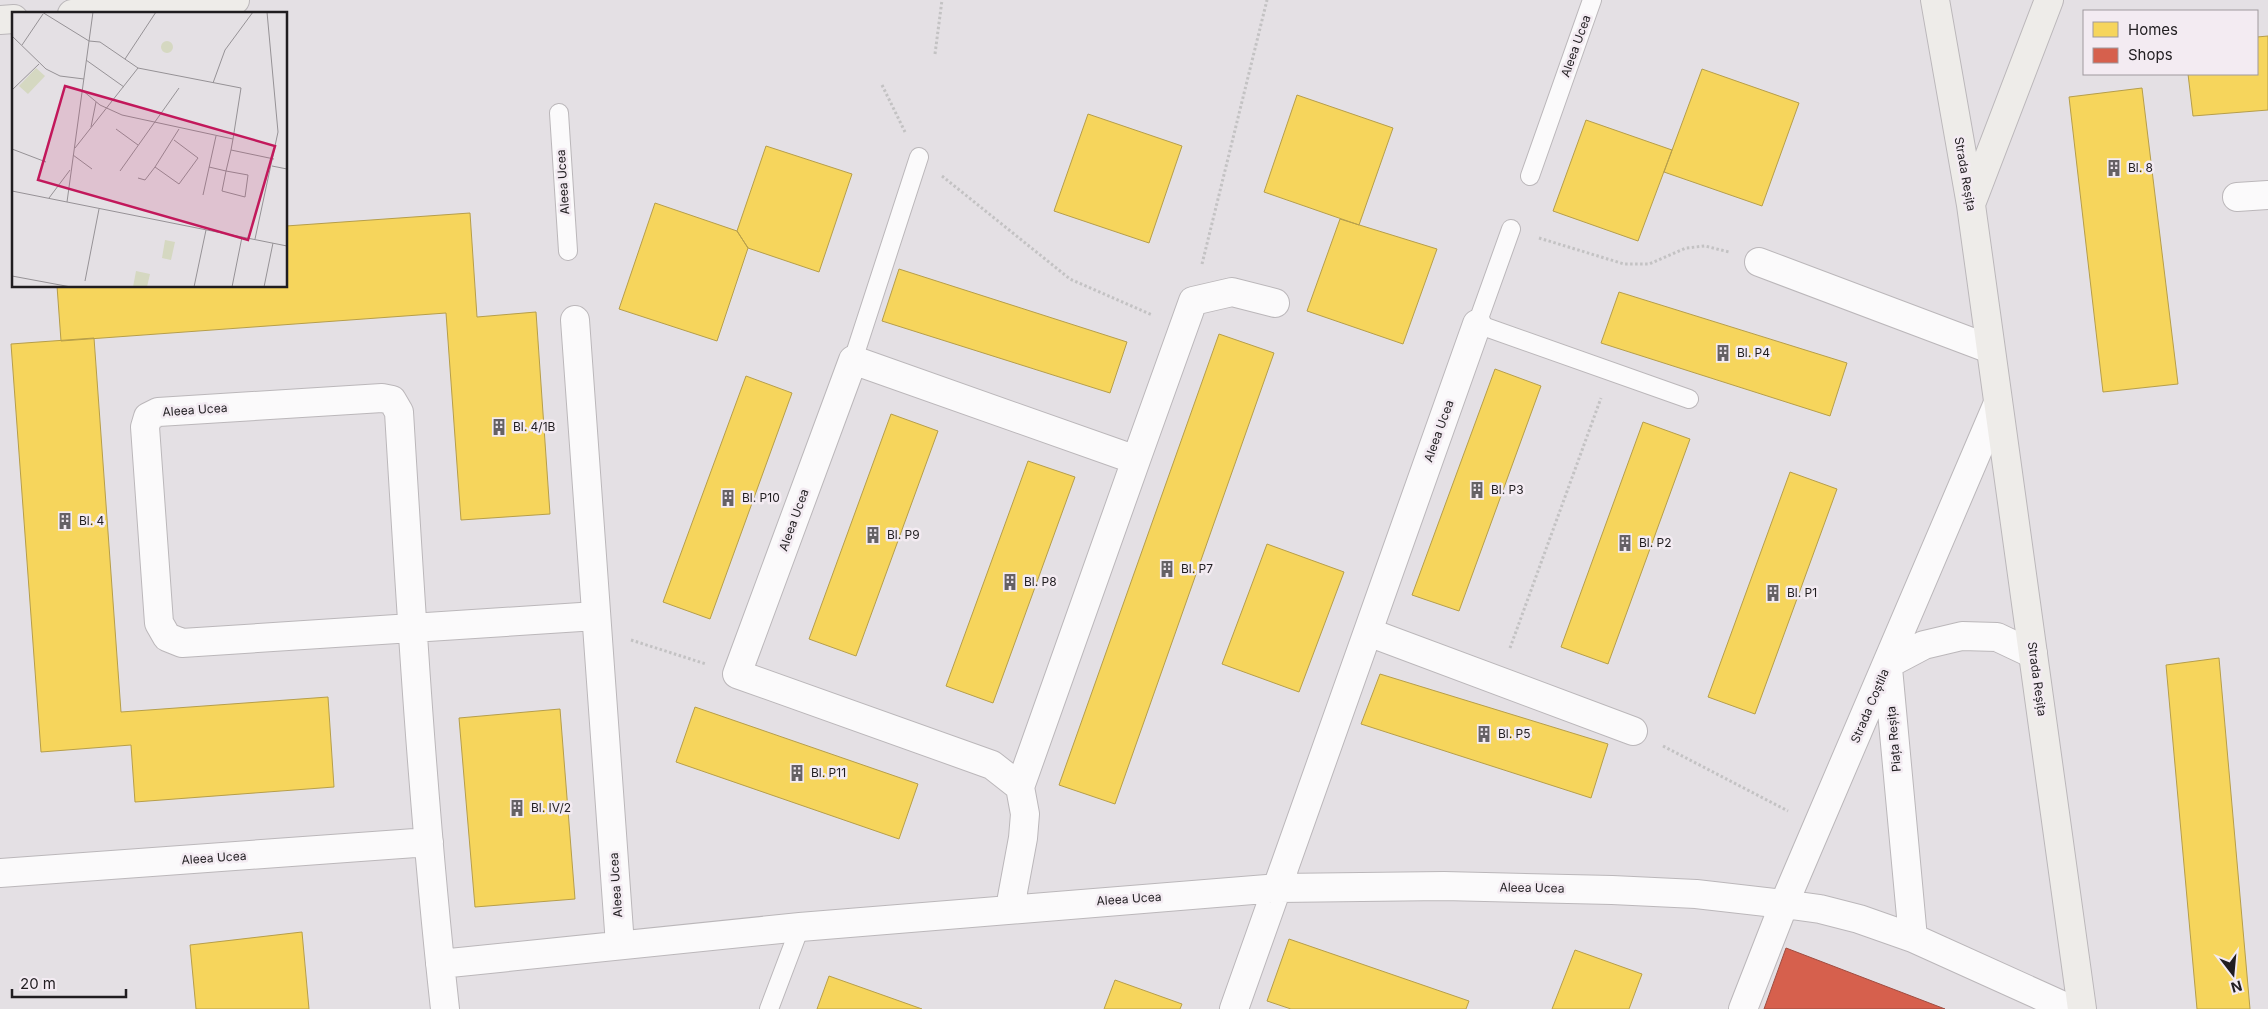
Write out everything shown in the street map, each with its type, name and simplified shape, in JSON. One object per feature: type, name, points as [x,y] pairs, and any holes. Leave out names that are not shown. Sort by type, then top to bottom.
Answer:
[{"type":"street","points":[[95,12],[235,0]]},
{"type":"street","name":"Strada Reșița","points":[[1934,0],[1971,205],[2082,1009]]},
{"type":"street","points":[[1971,205],[2052,0]]},
{"type":"street","points":[[2237,197],[2268,195]]},
{"type":"street","points":[[1760,262],[1990,349]]},
{"type":"street","points":[[1010,908],[1024,838],[1025,814],[1020,786],[1193,302],[1232,292],[1275,303]]},
{"type":"street","name":"Aleea Ucea","points":[[575,320],[620,944]]},
{"type":"street","name":"Aleea Ucea","points":[[1234,1009],[1279,888],[1477,324]]},
{"type":"street","points":[[853,360],[1136,460]]},
{"type":"street","name":"Aleea Ucea","points":[[737,674],[853,360]]},
{"type":"street","name":"Aleea Ucea","points":[[597,622],[413,628],[182,644],[167,637],[159,622],[145,427],[148,417],[158,412],[382,398],[392,400],[399,412],[413,628],[440,964],[800,927],[1010,908],[1279,888],[1444,886],[1612,890],[1696,894],[1784,904]]},
{"type":"street","name":"Strada Coștila","points":[[1743,1009],[1784,904],[1998,403]]},
{"type":"street","points":[[1368,632],[1633,731]]},
{"type":"street","points":[[1888,664],[1924,645],[1962,636],[1997,638],[2033,654]]},
{"type":"street","name":"Piața Reșița","points":[[1888,664],[1913,938]]},
{"type":"street","points":[[737,674],[992,765],[1020,786]]},
{"type":"street","name":"Aleea Ucea","points":[[0,873],[429,842]]},
{"type":"street","points":[[1784,904],[1820,909],[1859,918],[1913,938],[2070,1009]]},
{"type":"street","points":[[440,964],[445,1009]]},
{"type":"lane","name":"Aleea Ucea","points":[[1530,176],[1592,0]]},
{"type":"lane","name":"Aleea Ucea","points":[[559,113],[568,251]]},
{"type":"lane","points":[[853,360],[919,157]]},
{"type":"lane","name":"Aleea Ucea","points":[[1477,324],[1511,229]]},
{"type":"lane","points":[[1477,324],[1689,399]]},
{"type":"lane","points":[[769,1009],[800,927]]},
{"type":"path","points":[[935,54],[942,0]]},
{"type":"path","points":[[1193,302],[1267,0]]},
{"type":"path","points":[[882,86],[919,157],[1070,279],[1183,330]]},
{"type":"path","points":[[1511,229],[1624,264],[1650,264],[1686,248],[1705,246],[1760,262]]},
{"type":"path","points":[[1498,680],[1610,371]]},
{"type":"path","points":[[597,622],[737,674]]},
{"type":"path","points":[[1633,731],[1818,826]]},
{"type":"building: Homes","points":[[2268,36],[2268,110],[2193,116],[2188,75],[2258,75],[2258,37]]},
{"type":"building: Homes","points":[[1702,69],[1799,103],[1762,206],[1664,172]]},
{"type":"building: Homes","name":"Bl. 8","points":[[2142,88],[2178,384],[2103,392],[2069,97]]},
{"type":"building: Homes","points":[[1297,95],[1393,128],[1359,225],[1264,192]]},
{"type":"building: Homes","points":[[1088,114],[1182,146],[1149,243],[1054,211]]},
{"type":"building: Homes","points":[[1586,120],[1672,150],[1638,241],[1553,211]]},
{"type":"building: Homes","points":[[766,146],[852,174],[819,272],[748,248],[737,231]]},
{"type":"building: Homes","points":[[655,203],[737,231],[748,248],[717,341],[619,309]]},
{"type":"building: Homes","name":"Bl. 4/1B","points":[[470,213],[477,317],[536,312],[550,514],[461,520],[446,313],[61,341],[57,288],[288,288],[288,226]]},
{"type":"building: Homes","points":[[1340,219],[1437,249],[1403,344],[1307,311]]},
{"type":"building: Homes","points":[[899,269],[1127,342],[1110,393],[882,321]]},
{"type":"building: Homes","name":"Bl. P4","points":[[1619,292],[1847,363],[1830,416],[1601,343]]},
{"type":"building: Homes","name":"Bl. P7","points":[[1219,334],[1274,353],[1115,804],[1059,785]]},
{"type":"building: Homes","name":"Bl. 4","points":[[94,338],[121,712],[328,697],[334,787],[135,802],[131,745],[41,752],[11,344]]},
{"type":"building: Homes","name":"Bl. P3","points":[[1495,369],[1541,386],[1459,611],[1412,595]]},
{"type":"building: Homes","name":"Bl. P10","points":[[746,376],[792,393],[710,619],[663,602]]},
{"type":"building: Homes","name":"Bl. P9","points":[[891,414],[938,431],[856,656],[809,639]]},
{"type":"building: Homes","name":"Bl. P2","points":[[1643,422],[1690,439],[1608,664],[1561,647]]},
{"type":"building: Homes","name":"Bl. P8","points":[[1028,461],[1075,477],[993,703],[946,686]]},
{"type":"building: Homes","name":"Bl. P1","points":[[1790,472],[1837,489],[1755,714],[1708,697]]},
{"type":"building: Homes","points":[[1267,544],[1344,572],[1299,692],[1222,664]]},
{"type":"building: Homes","points":[[2219,658],[2250,1009],[2197,1009],[2166,665]]},
{"type":"building: Homes","name":"Bl. P5","points":[[1380,674],[1608,744],[1591,798],[1361,724]]},
{"type":"building: Homes","name":"Bl. P11","points":[[695,707],[918,784],[899,839],[676,762]]},
{"type":"building: Homes","name":"Bl. IV/2","points":[[560,709],[575,899],[475,907],[459,718]]},
{"type":"building: Homes","points":[[302,932],[309,1009],[196,1009],[190,945]]},
{"type":"building: Homes","points":[[1289,939],[1469,1001],[1466,1009],[1291,1009],[1267,1001]]},
{"type":"building: Homes","points":[[1575,950],[1642,974],[1629,1009],[1552,1009]]},
{"type":"building: Homes","points":[[829,976],[922,1009],[817,1009]]},
{"type":"building: Homes","points":[[1115,980],[1182,1004],[1180,1009],[1104,1009]]},
{"type":"building: Shops","points":[[1786,948],[1945,1009],[1764,1009]]},
{"type":"place","name":"Bl. 8","points":[[2114,168]]},
{"type":"place","name":"Bl. P4","points":[[1723,353]]},
{"type":"place","name":"Bl. 4/1B","points":[[499,427]]},
{"type":"place","name":"Bl. P3","points":[[1477,490]]},
{"type":"place","name":"Bl. P10","points":[[728,498]]},
{"type":"place","name":"Bl. 4","points":[[65,521]]},
{"type":"place","name":"Bl. P9","points":[[873,535]]},
{"type":"place","name":"Bl. P2","points":[[1625,543]]},
{"type":"place","name":"Bl. P7","points":[[1167,569]]},
{"type":"place","name":"Bl. P8","points":[[1010,582]]},
{"type":"place","name":"Bl. P1","points":[[1773,593]]},
{"type":"place","name":"Bl. P5","points":[[1484,734]]},
{"type":"place","name":"Bl. P11","points":[[797,773]]},
{"type":"place","name":"Bl. IV/2","points":[[517,808]]}]
